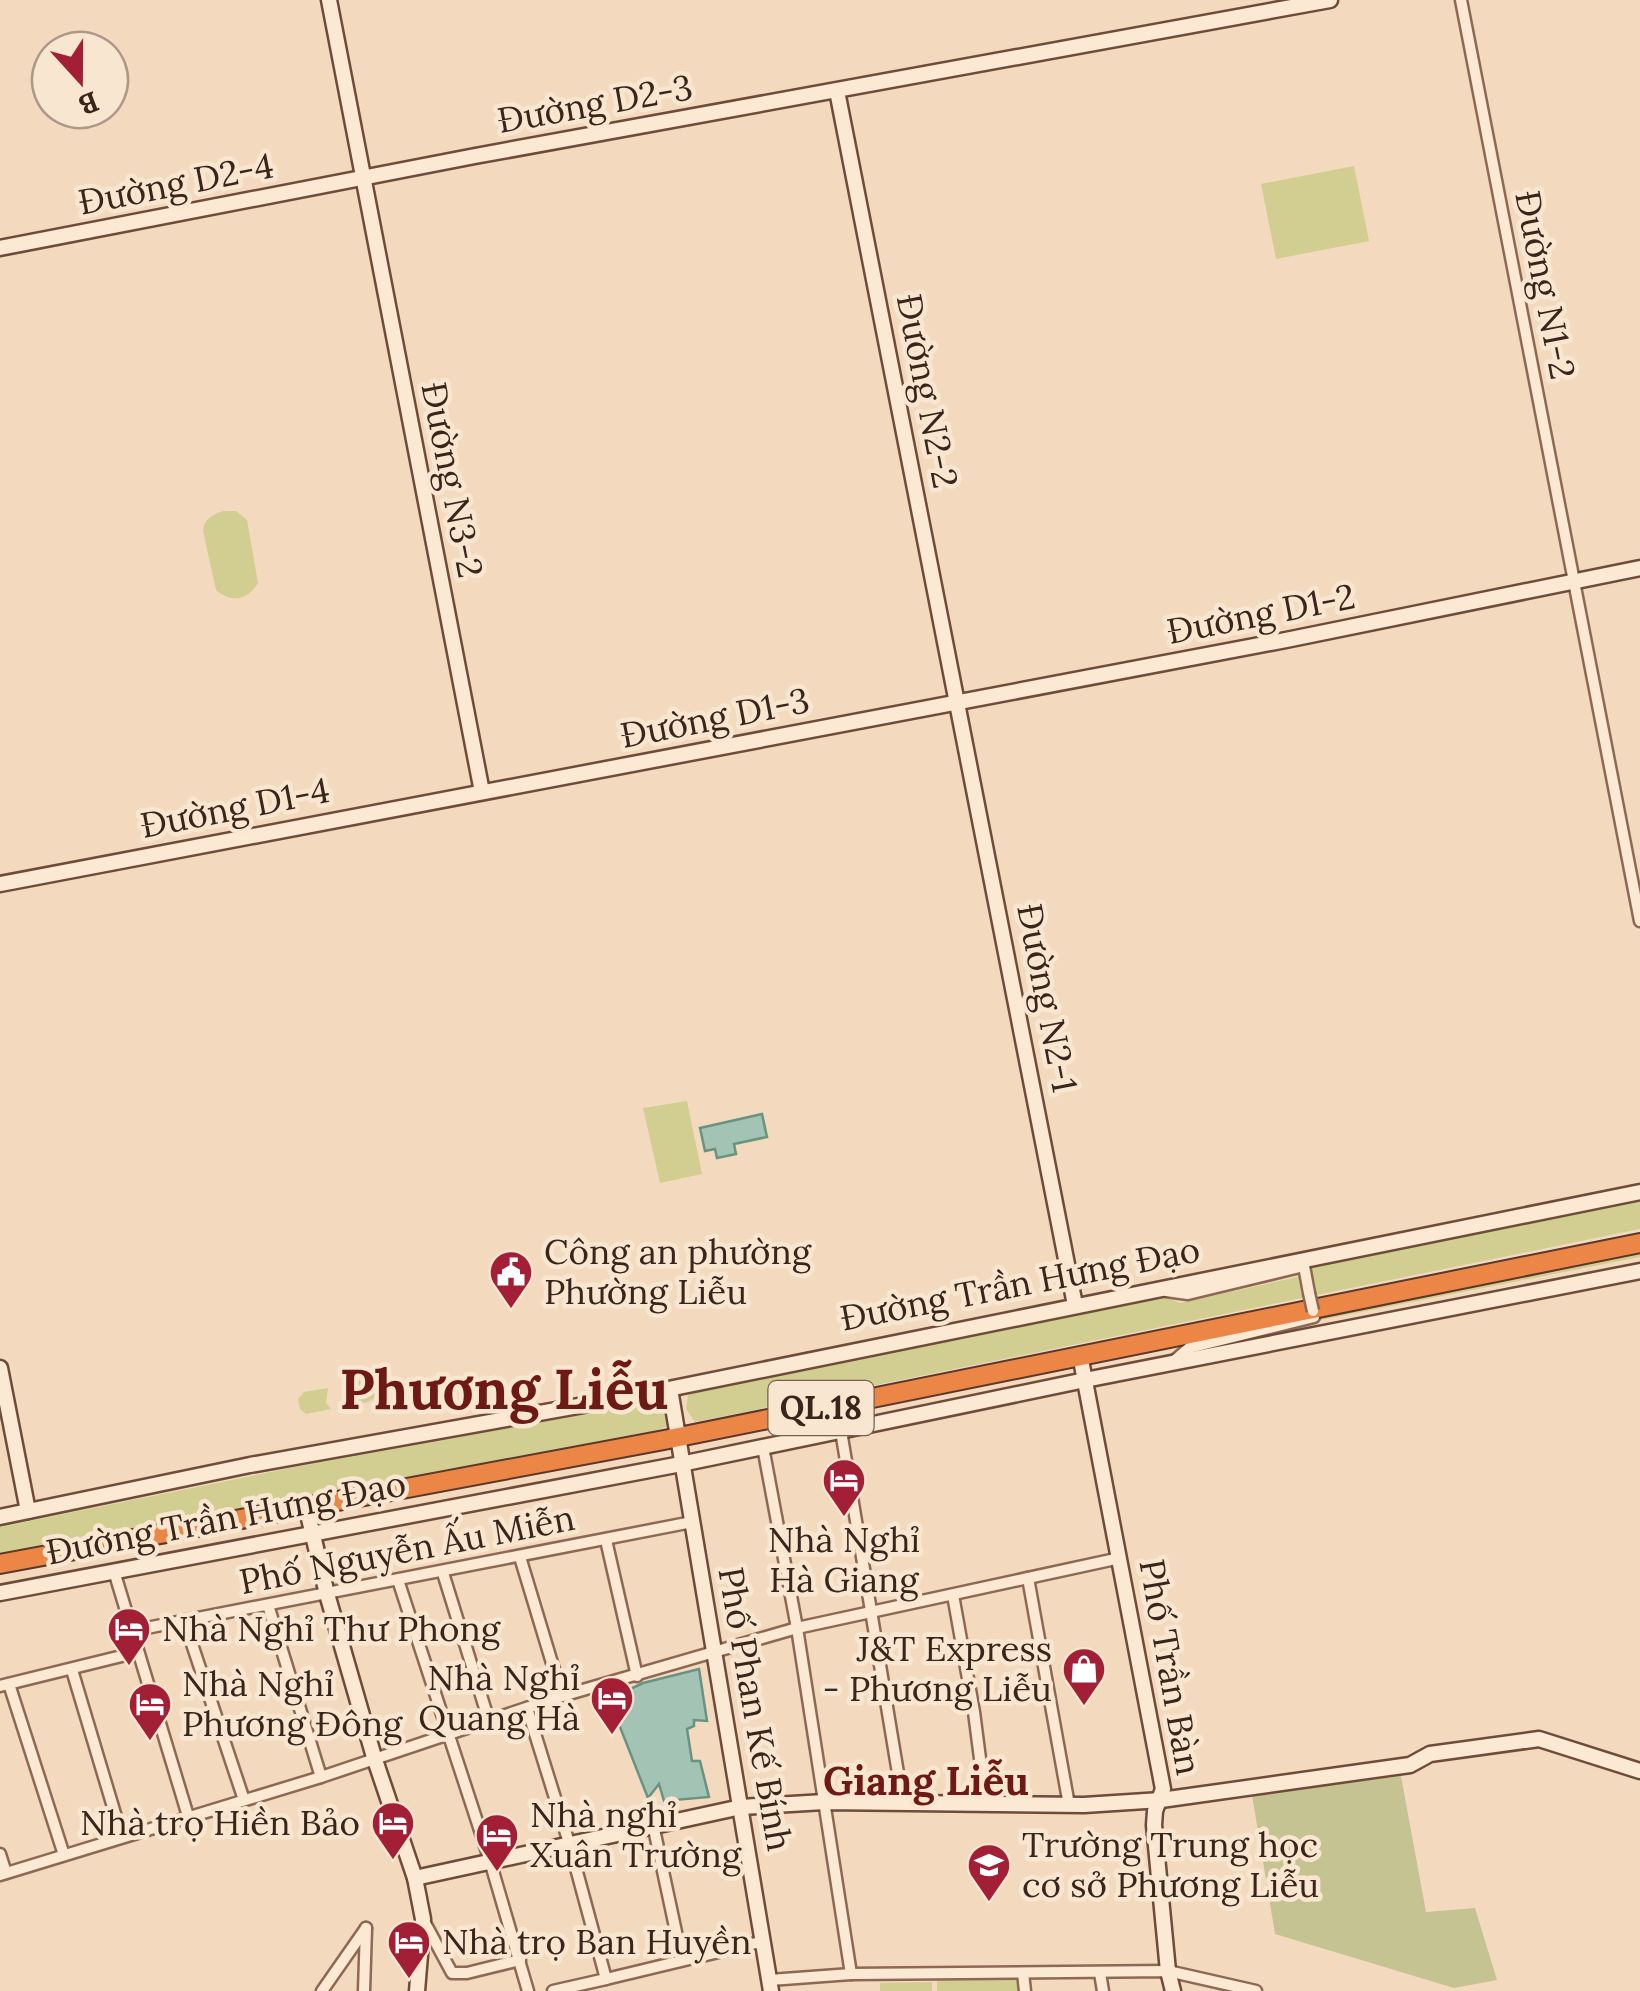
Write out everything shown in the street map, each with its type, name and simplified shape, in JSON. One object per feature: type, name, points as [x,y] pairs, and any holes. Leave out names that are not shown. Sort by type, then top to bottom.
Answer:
[{"type":"highway","name":"Đường Trần Hưng Đạo","points":[[0,1564],[679,1437],[1640,1243]]},
{"type":"street","name":"Đường N3-2","points":[[329,0],[482,792]]},
{"type":"street","name":"Đường D2-3","points":[[364,180],[475,156],[1330,0]]},
{"type":"street","name":"Đường N1-2","points":[[1462,0],[1640,922]]},
{"type":"street","name":"Đường N2-2","points":[[837,91],[959,702]]},
{"type":"street","name":"Đường D2-4","points":[[0,248],[364,180]]},
{"type":"street","name":"Đường D1-2","points":[[959,702],[1640,568]]},
{"type":"street","name":"Đường D1-3","points":[[482,792],[959,702]]},
{"type":"street","name":"Đường N2-1","points":[[959,702],[1076,1306]]},
{"type":"street","name":"Đường D1-4","points":[[0,884],[482,792]]},
{"type":"street","name":"Đường Trần Hưng Đạo","points":[[0,1516],[250,1465],[670,1389],[1640,1192]]},
{"type":"street","points":[[1158,1290],[1188,1294],[1304,1266],[1314,1318],[1189,1348],[1171,1364]]},
{"type":"street","name":"Đường Trần Hưng Đạo","points":[[0,1594],[682,1464],[1640,1270]]},
{"type":"street","name":"Phố Trần Bàn","points":[[1080,1354],[1162,1779],[1154,1825],[1173,1991]]},
{"type":"street","points":[[0,1368],[28,1511]]},
{"type":"street","name":"Phố Phan Kế Bính","points":[[670,1389],[771,1986]]},
{"type":"street","points":[[841,1430],[903,1803]]},
{"type":"street","points":[[763,1447],[797,1628],[848,1938],[850,1974]]},
{"type":"street","points":[[306,1506],[311,1536],[374,1757],[415,1878],[423,1919],[417,1991]]},
{"type":"street","name":"Phố Nguyễn Ấu Miễn","points":[[132,1631],[692,1522]]},
{"type":"street","points":[[606,1540],[637,1676]]},
{"type":"street","points":[[520,1557],[562,1696]]},
{"type":"street","points":[[0,1854],[3,1874],[321,1776],[562,1696],[797,1628],[1120,1558]]},
{"type":"street","points":[[114,1571],[188,1816]]},
{"type":"street","points":[[443,1573],[490,1722]]},
{"type":"street","points":[[1028,1578],[1069,1805]]},
{"type":"street","points":[[398,1580],[528,1991]]},
{"type":"street","points":[[953,1595],[986,1806]]},
{"type":"street","points":[[268,1604],[321,1776]]},
{"type":"street","points":[[184,1620],[244,1800]]},
{"type":"street","points":[[64,1855],[4,1685],[138,1652]]},
{"type":"street","points":[[72,1670],[122,1838]]},
{"type":"street","points":[[526,1708],[570,1846],[606,1979]]},
{"type":"street","points":[[415,1878],[741,1808],[824,1802],[986,1806],[1161,1800],[1410,1765],[1430,1754],[1538,1740],[1640,1771]]},
{"type":"street","points":[[654,1829],[682,1960]]},
{"type":"street","points":[[423,1919],[452,1973],[468,1974],[520,1960]]},
{"type":"street","points":[[322,1991],[366,1928],[364,1991]]},
{"type":"street","points":[[553,1991],[764,1942]]},
{"type":"street","points":[[771,1986],[850,1974],[1168,1971],[1254,1991]]},
{"type":"street","points":[[1023,1973],[1025,1991]]},
{"type":"street","points":[[1100,1973],[1103,1991]]},
{"type":"shaded area","points":[[1354,166],[1369,241],[1276,259],[1261,184]]},
{"type":"shaded area","points":[[223,511],[236,511],[247,520],[258,583],[249,594],[238,598],[216,590],[203,531],[207,520]]},
{"type":"shaded area","points":[[687,1101],[702,1174],[660,1183],[643,1108]]},
{"type":"shaded area","points":[[762,1114],[767,1137],[734,1144],[736,1154],[717,1158],[715,1149],[705,1151],[700,1128]]},
{"type":"shaded area","points":[[1640,1202],[1640,1229],[695,1422],[686,1409],[688,1395],[692,1393],[1165,1297],[1180,1303],[1311,1274],[1311,1267]]},
{"type":"shaded area","points":[[1640,1251],[1640,1257],[1321,1320],[1320,1313]]},
{"type":"shaded area","points":[[375,1378],[380,1386],[379,1395],[348,1406],[351,1393],[342,1384]]},
{"type":"shaded area","points":[[328,1388],[326,1403],[331,1409],[306,1414],[300,1409],[298,1399],[304,1392]]},
{"type":"shaded area","points":[[658,1401],[666,1408],[668,1426],[658,1430],[0,1554],[0,1527],[290,1468]]},
{"type":"shaded area","points":[[699,1669],[707,1721],[694,1720],[694,1726],[687,1729],[692,1761],[700,1761],[709,1797],[664,1801],[659,1784],[648,1798],[609,1699],[643,1683]]},
{"type":"shaded area","points":[[1401,1776],[1426,1912],[1475,1908],[1497,1980],[1454,1988],[1275,1934],[1252,1795]]},
{"type":"shaded area","points":[[937,1979],[1017,1980],[1019,1991],[937,1991]]},
{"type":"shaded area","points":[[932,1982],[932,1991],[880,1991],[880,1983]]},
{"type":"place","name":"Công an phường Phường Liễu","points":[[511,1310]]},
{"type":"place","name":"Nhà Nghỉ Hà Giang","points":[[844,1518]]},
{"type":"place","name":"Nhà Nghỉ Thư Phong","points":[[129,1667]]},
{"type":"place","name":"J&T Express - Phương Liễu","points":[[1084,1707]]},
{"type":"place","name":"Nhà Nghỉ Quang Hà","points":[[612,1736]]},
{"type":"place","name":"Nhà Nghỉ Phương Đông","points":[[150,1742]]},
{"type":"place","name":"Nhà trọ Hiền Bảo","points":[[393,1861]]},
{"type":"place","name":"Nhà nghỉ Xuân Trường","points":[[497,1873]]},
{"type":"place","name":"Trường Trung học cơ sở Phương Liễu","points":[[989,1903]]},
{"type":"place","name":"Nhà trọ Ban Huyền","points":[[409,1980]]},
{"type":"district","name":"Phương Liễu","points":[[504,1390]]},
{"type":"district","name":"Giang Liễu","points":[[926,1781]]}]
